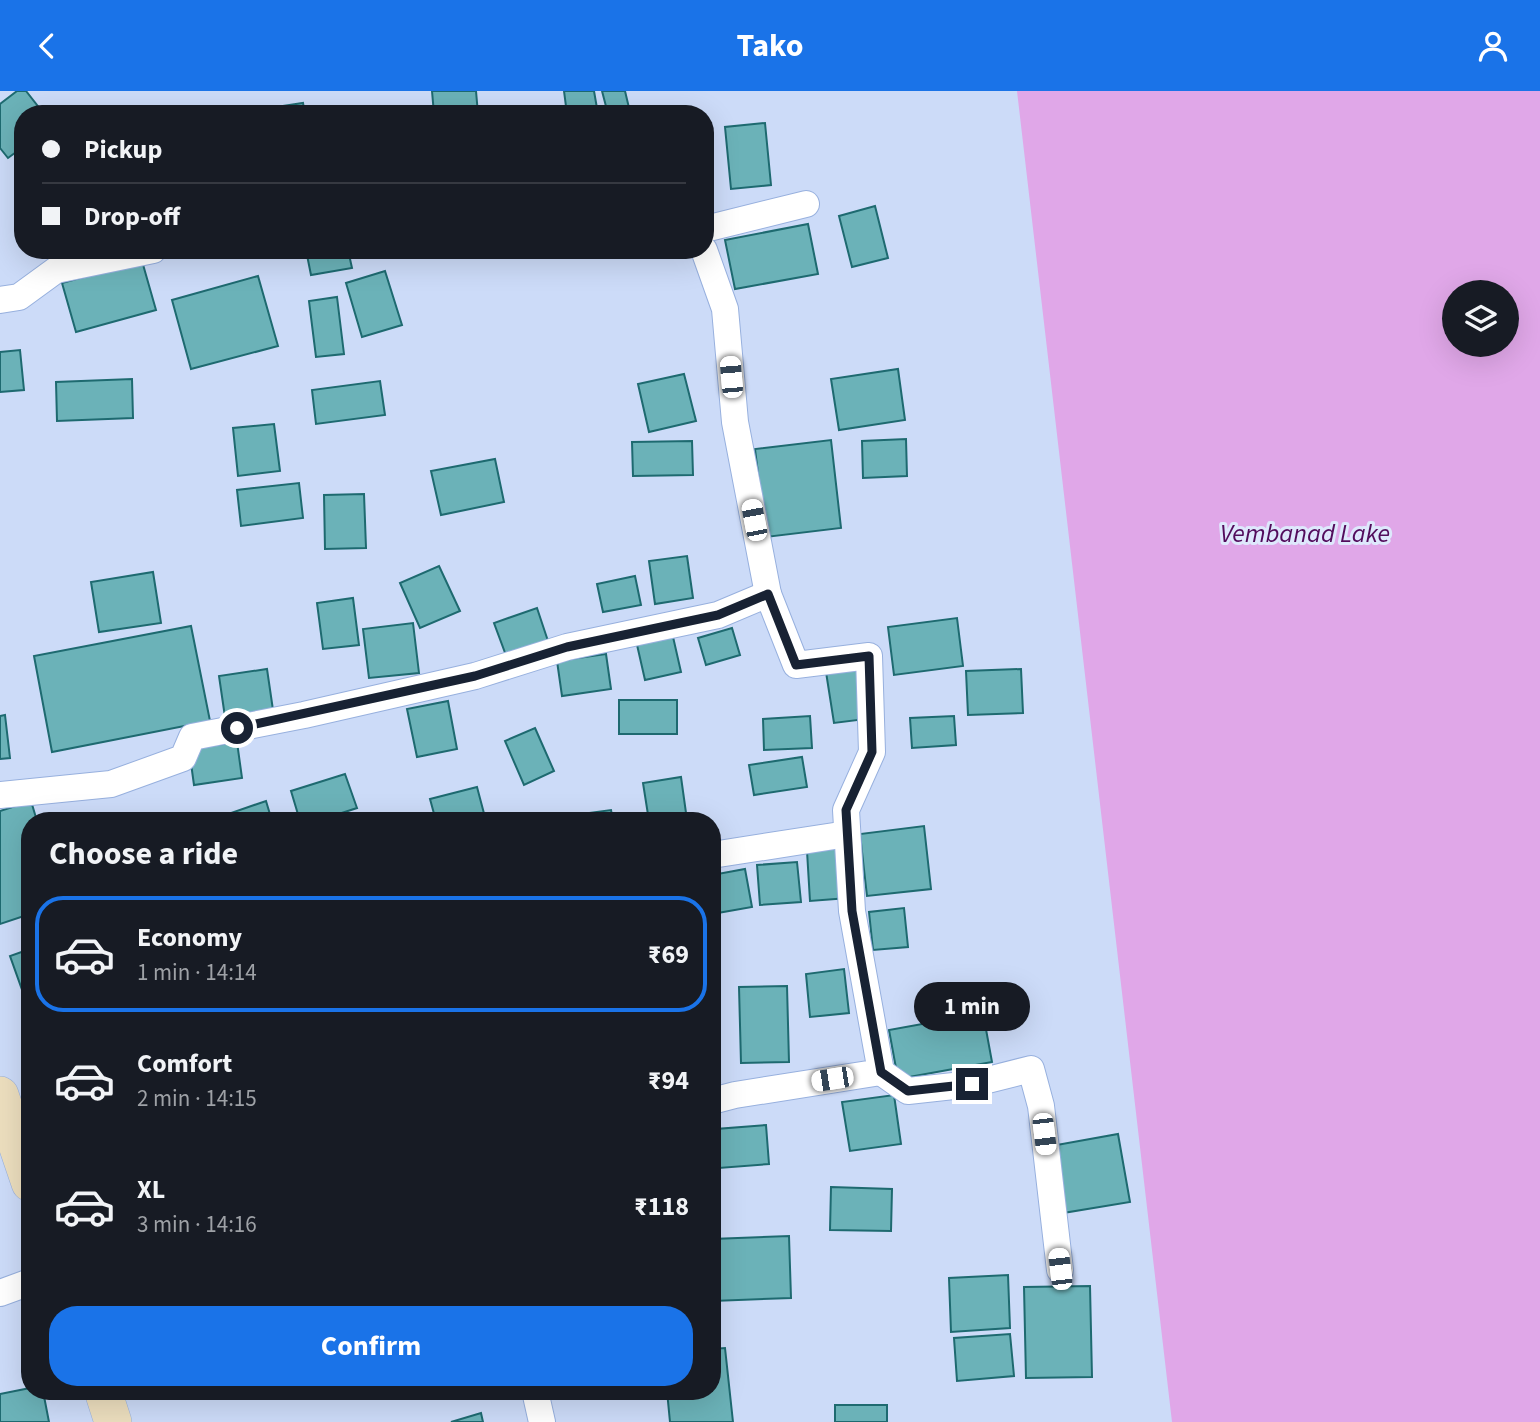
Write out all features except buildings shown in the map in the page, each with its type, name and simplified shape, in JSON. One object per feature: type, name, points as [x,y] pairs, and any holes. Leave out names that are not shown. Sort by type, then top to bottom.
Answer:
[{"type":"main road","points":[[0,1095],[21,1157]]},
{"type":"main road","points":[[106,1400],[113,1422]]},
{"type":"street","points":[[714,227],[806,204]]},
{"type":"street","points":[[0,300],[19,297],[55,270],[109,259]]},
{"type":"street","points":[[707,259],[725,309],[735,422],[768,594],[796,665],[869,656],[872,752],[846,810],[852,911],[881,1072]]},
{"type":"street","points":[[0,795],[111,784],[183,758],[192,737],[475,676],[567,647],[718,615],[768,594]]},
{"type":"street","points":[[721,854],[847,834]]},
{"type":"street","points":[[721,1099],[881,1072],[908,1091],[972,1084],[1031,1069],[1041,1106],[1060,1269]]},
{"type":"street","points":[[0,1293],[21,1285]]},
{"type":"street","points":[[537,1400],[542,1422]]},
{"type":"water","name":"Vembanad Lake","points":[[1017,91],[1540,91],[1540,1422],[1172,1422]]},
{"type":"route","points":[[237,728],[475,676],[567,647],[718,615],[768,594],[796,665],[869,656],[872,752],[846,810],[852,911],[881,1072],[908,1091],[972,1084]]}]
